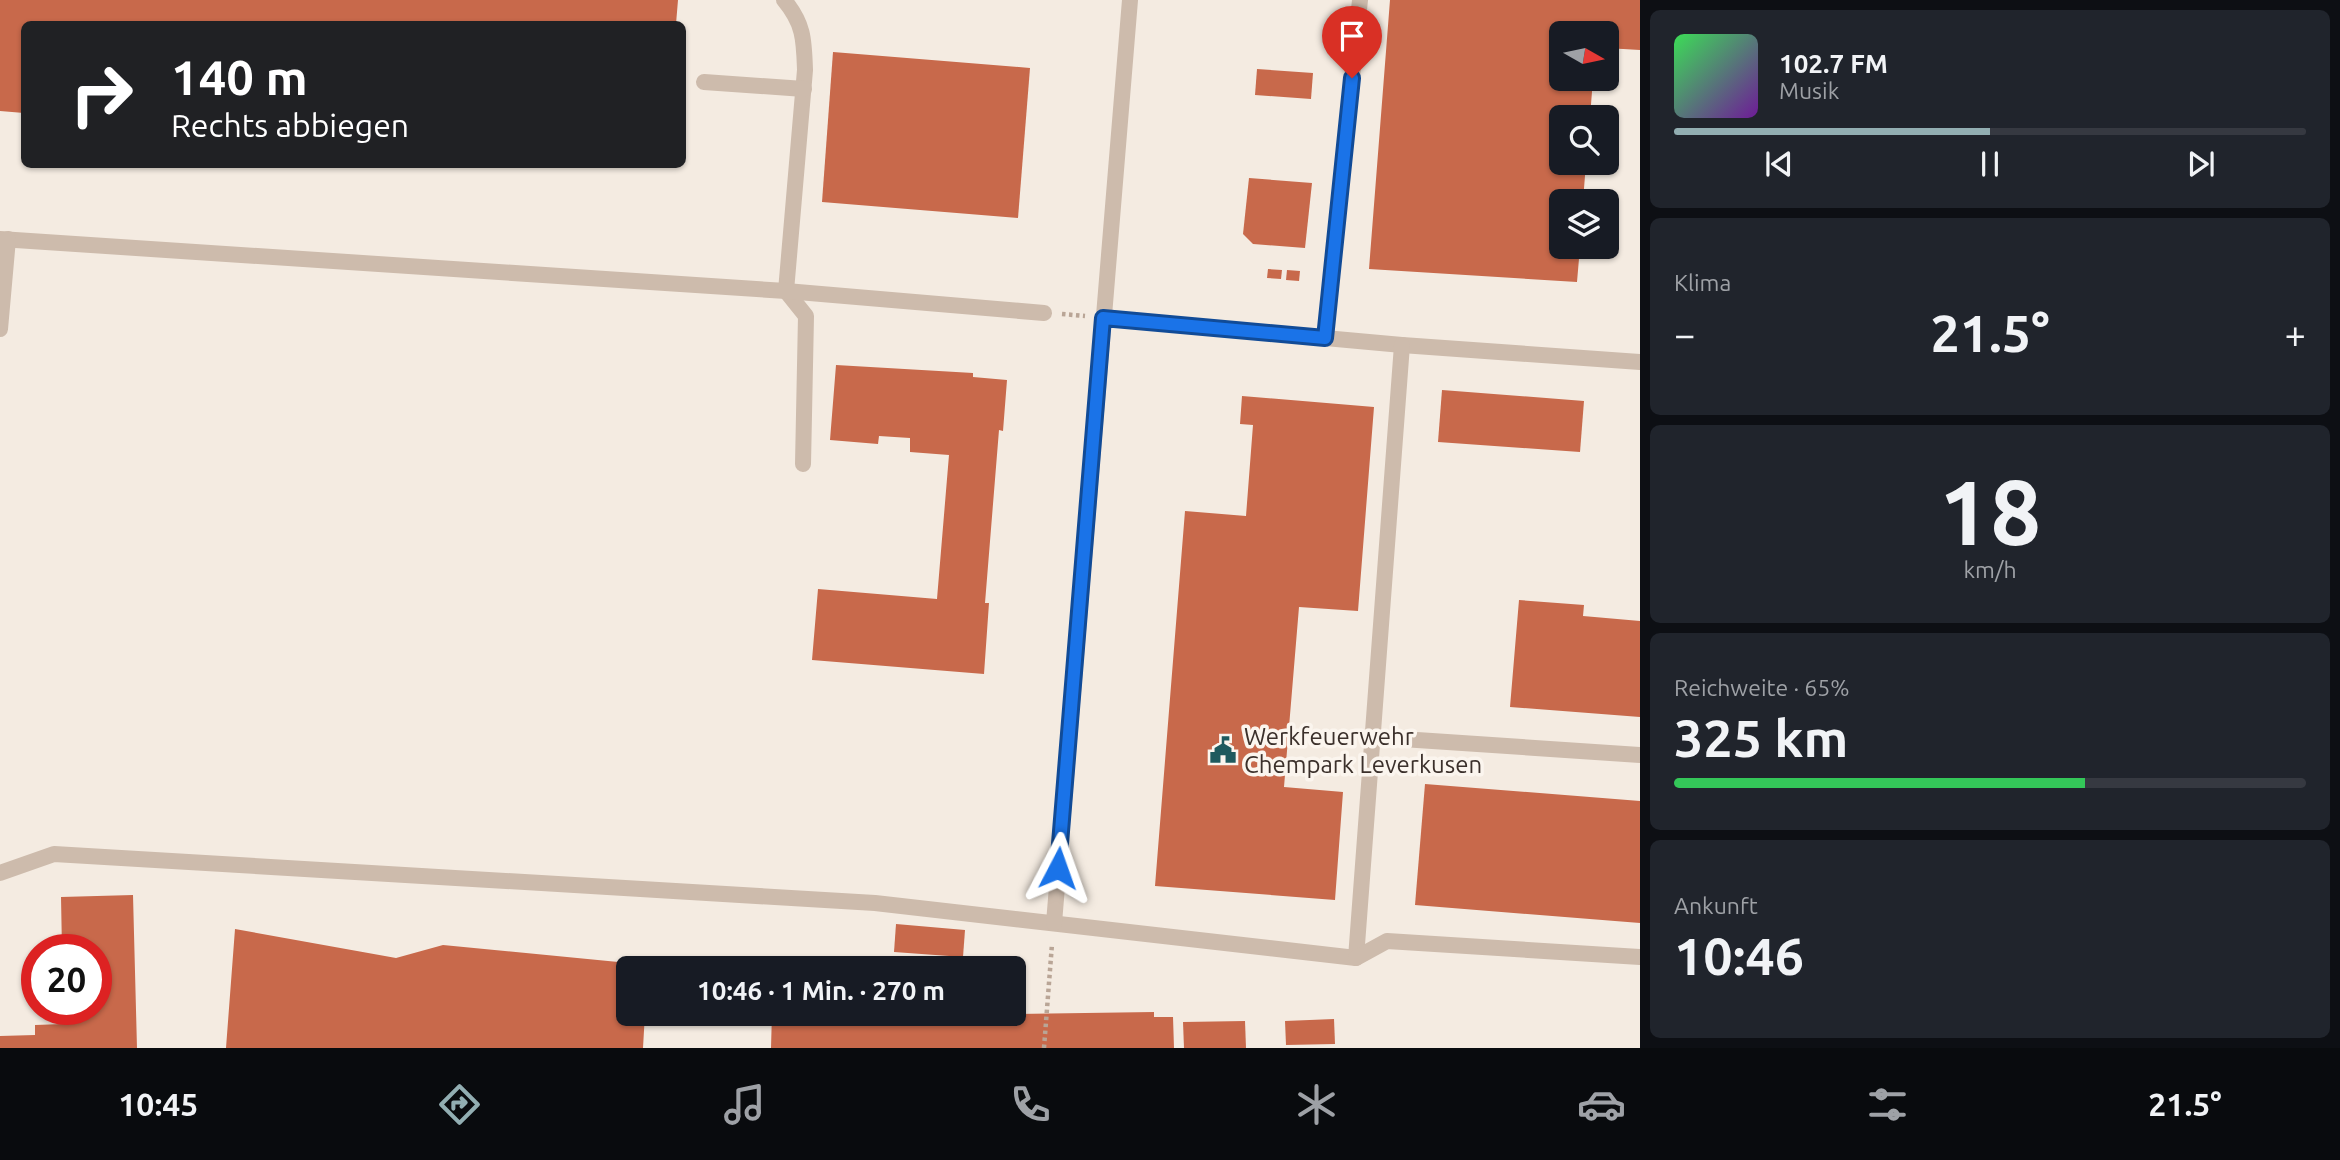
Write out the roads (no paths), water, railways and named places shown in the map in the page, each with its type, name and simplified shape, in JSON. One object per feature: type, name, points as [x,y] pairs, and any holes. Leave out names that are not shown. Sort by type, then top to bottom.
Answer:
[{"type":"lane","points":[[784,0],[796,15],[804,36],[804,89],[786,291],[806,316],[803,464]]},
{"type":"lane","points":[[1054,923],[1130,0]]},
{"type":"lane","points":[[1325,338],[1360,0]]},
{"type":"lane","points":[[704,82],[804,89]]},
{"type":"lane","points":[[0,329],[4,239],[786,291],[1044,313]]},
{"type":"lane","points":[[1103,318],[1402,345],[1640,362]]},
{"type":"lane","points":[[1356,958],[1402,345]]},
{"type":"lane","points":[[1372,737],[1640,755]]},
{"type":"lane","points":[[0,873],[54,854],[875,903],[1356,958],[1387,941],[1640,957]]},
{"type":"place","name":"Werkfeuerwehr Chempark Leverkusen","points":[[1223,750]]}]
